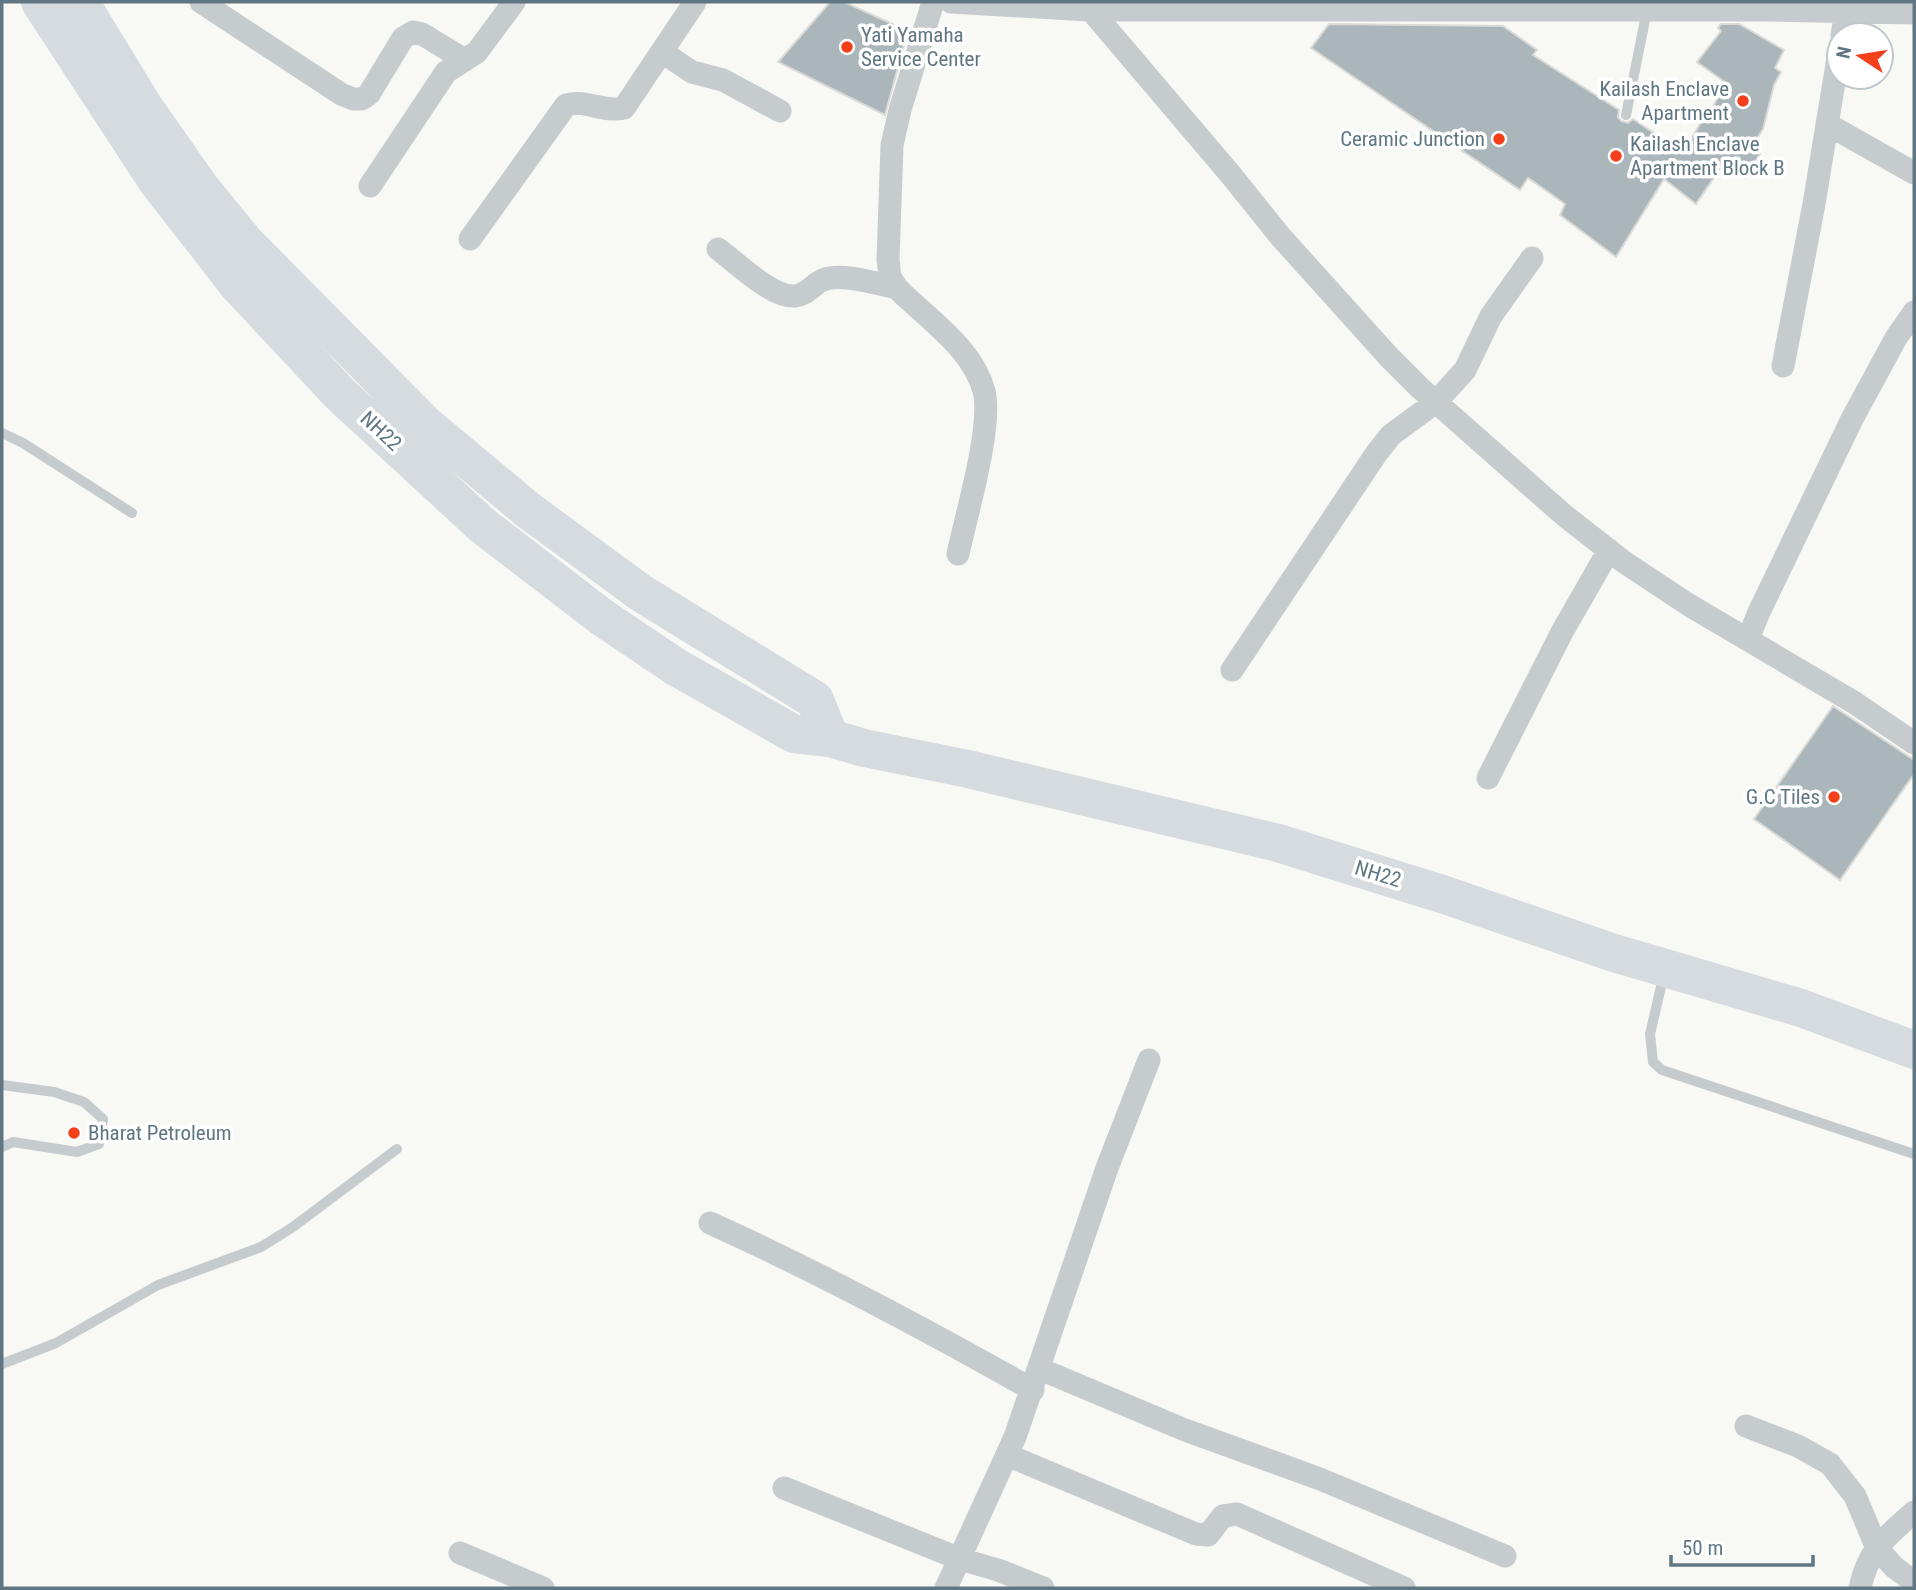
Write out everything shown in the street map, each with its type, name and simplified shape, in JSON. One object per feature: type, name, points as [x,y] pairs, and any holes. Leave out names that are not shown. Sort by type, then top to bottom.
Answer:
[{"type":"highway","name":"NH22","points":[[40,2],[157,181],[238,285],[340,394],[482,525],[603,618],[676,667],[794,734],[830,738],[864,748],[968,769],[1278,843],[1665,968],[1801,1008],[1914,1050]]},
{"type":"highway","name":"NH22","points":[[80,2],[144,107],[245,242],[425,424],[528,510],[641,593],[815,701],[830,738]]},
{"type":"street","points":[[201,2],[325,84],[353,99],[362,99],[369,94],[403,38],[413,32],[422,34],[466,60]]},
{"type":"street","points":[[370,186],[446,72],[477,52],[514,2]]},
{"type":"street","points":[[470,239],[566,105],[577,102],[614,110],[624,108],[695,2]]},
{"type":"street","points":[[933,2],[892,145],[888,260],[890,276],[897,288],[966,355],[984,391],[984,430],[958,554]]},
{"type":"street","points":[[951,2],[1086,6],[1647,10],[1766,6],[1846,12],[1914,13]]},
{"type":"street","points":[[1086,6],[1280,236],[1390,357],[1565,516],[1609,550],[1689,604],[1855,703],[1914,743]]},
{"type":"street","points":[[1844,21],[1846,12]]},
{"type":"street","points":[[662,52],[692,72],[723,80],[780,111]]},
{"type":"street","points":[[1783,366],[1832,91]]},
{"type":"street","points":[[1827,124],[1914,173]]},
{"type":"street","points":[[718,249],[769,287],[796,296],[807,292],[823,279],[835,278],[897,288]]},
{"type":"street","points":[[1232,670],[1376,454],[1391,436],[1436,401],[1465,370],[1491,316],[1532,258]]},
{"type":"street","points":[[1748,639],[1852,419],[1896,338],[1914,312]]},
{"type":"street","points":[[1488,778],[1562,632],[1609,550]]},
{"type":"street","points":[[946,1588],[1007,1455],[1036,1380],[1107,1168],[1149,1060]]},
{"type":"street","points":[[710,1223],[827,1278],[926,1330],[1036,1380],[1288,1467],[1505,1556]]},
{"type":"street","points":[[1746,1426],[1798,1446],[1830,1464],[1855,1496],[1877,1548],[1894,1567],[1914,1582]]},
{"type":"street","points":[[1007,1455],[1196,1534],[1208,1535],[1223,1516],[1237,1514],[1404,1588]]},
{"type":"street","points":[[784,1488],[960,1559],[998,1570],[1043,1588]]},
{"type":"street","points":[[1860,1588],[1869,1558],[1914,1512]]},
{"type":"street","points":[[460,1553],[543,1588]]},
{"type":"lane","points":[[1626,115],[1647,10]]},
{"type":"lane","points":[[2,433],[23,443],[132,513]]},
{"type":"lane","points":[[1665,968],[1650,1034],[1653,1062],[1662,1070],[1914,1154]]},
{"type":"lane","points":[[2,1086],[54,1092],[84,1102],[103,1119],[99,1144],[77,1152],[13,1142],[2,1147]]},
{"type":"lane","points":[[2,1364],[56,1342],[158,1284],[261,1247],[293,1227],[397,1149]]},
{"type":"building","name":"Yati Yamaha Service Center","points":[[830,2],[844,2],[908,31],[885,115],[778,62]]},
{"type":"building","points":[[1329,24],[1503,26],[1537,50],[1533,55],[1619,110],[1618,117],[1621,121],[1628,123],[1633,119],[1684,153],[1709,107],[1712,108],[1726,83],[1697,62],[1721,31],[1718,28],[1721,24],[1739,24],[1784,50],[1775,68],[1781,72],[1774,85],[1763,129],[1750,149],[1760,154],[1745,178],[1724,163],[1696,204],[1664,179],[1616,257],[1560,215],[1565,204],[1528,178],[1520,190],[1311,48]]},
{"type":"building","name":"G.C Tiles","points":[[1833,706],[1914,760],[1914,774],[1840,880],[1754,819]]},
{"type":"place","name":"Yati Yamaha Service Center","points":[[847,47]]},
{"type":"place","name":"Kailash Enclave Apartment","points":[[1743,101]]},
{"type":"place","name":"Ceramic Junction","points":[[1499,139]]},
{"type":"place","name":"Kailash Enclave Apartment Block B","points":[[1616,156]]},
{"type":"place","name":"G.C Tiles","points":[[1834,797]]},
{"type":"place","name":"Bharat Petroleum","points":[[74,1133]]}]
